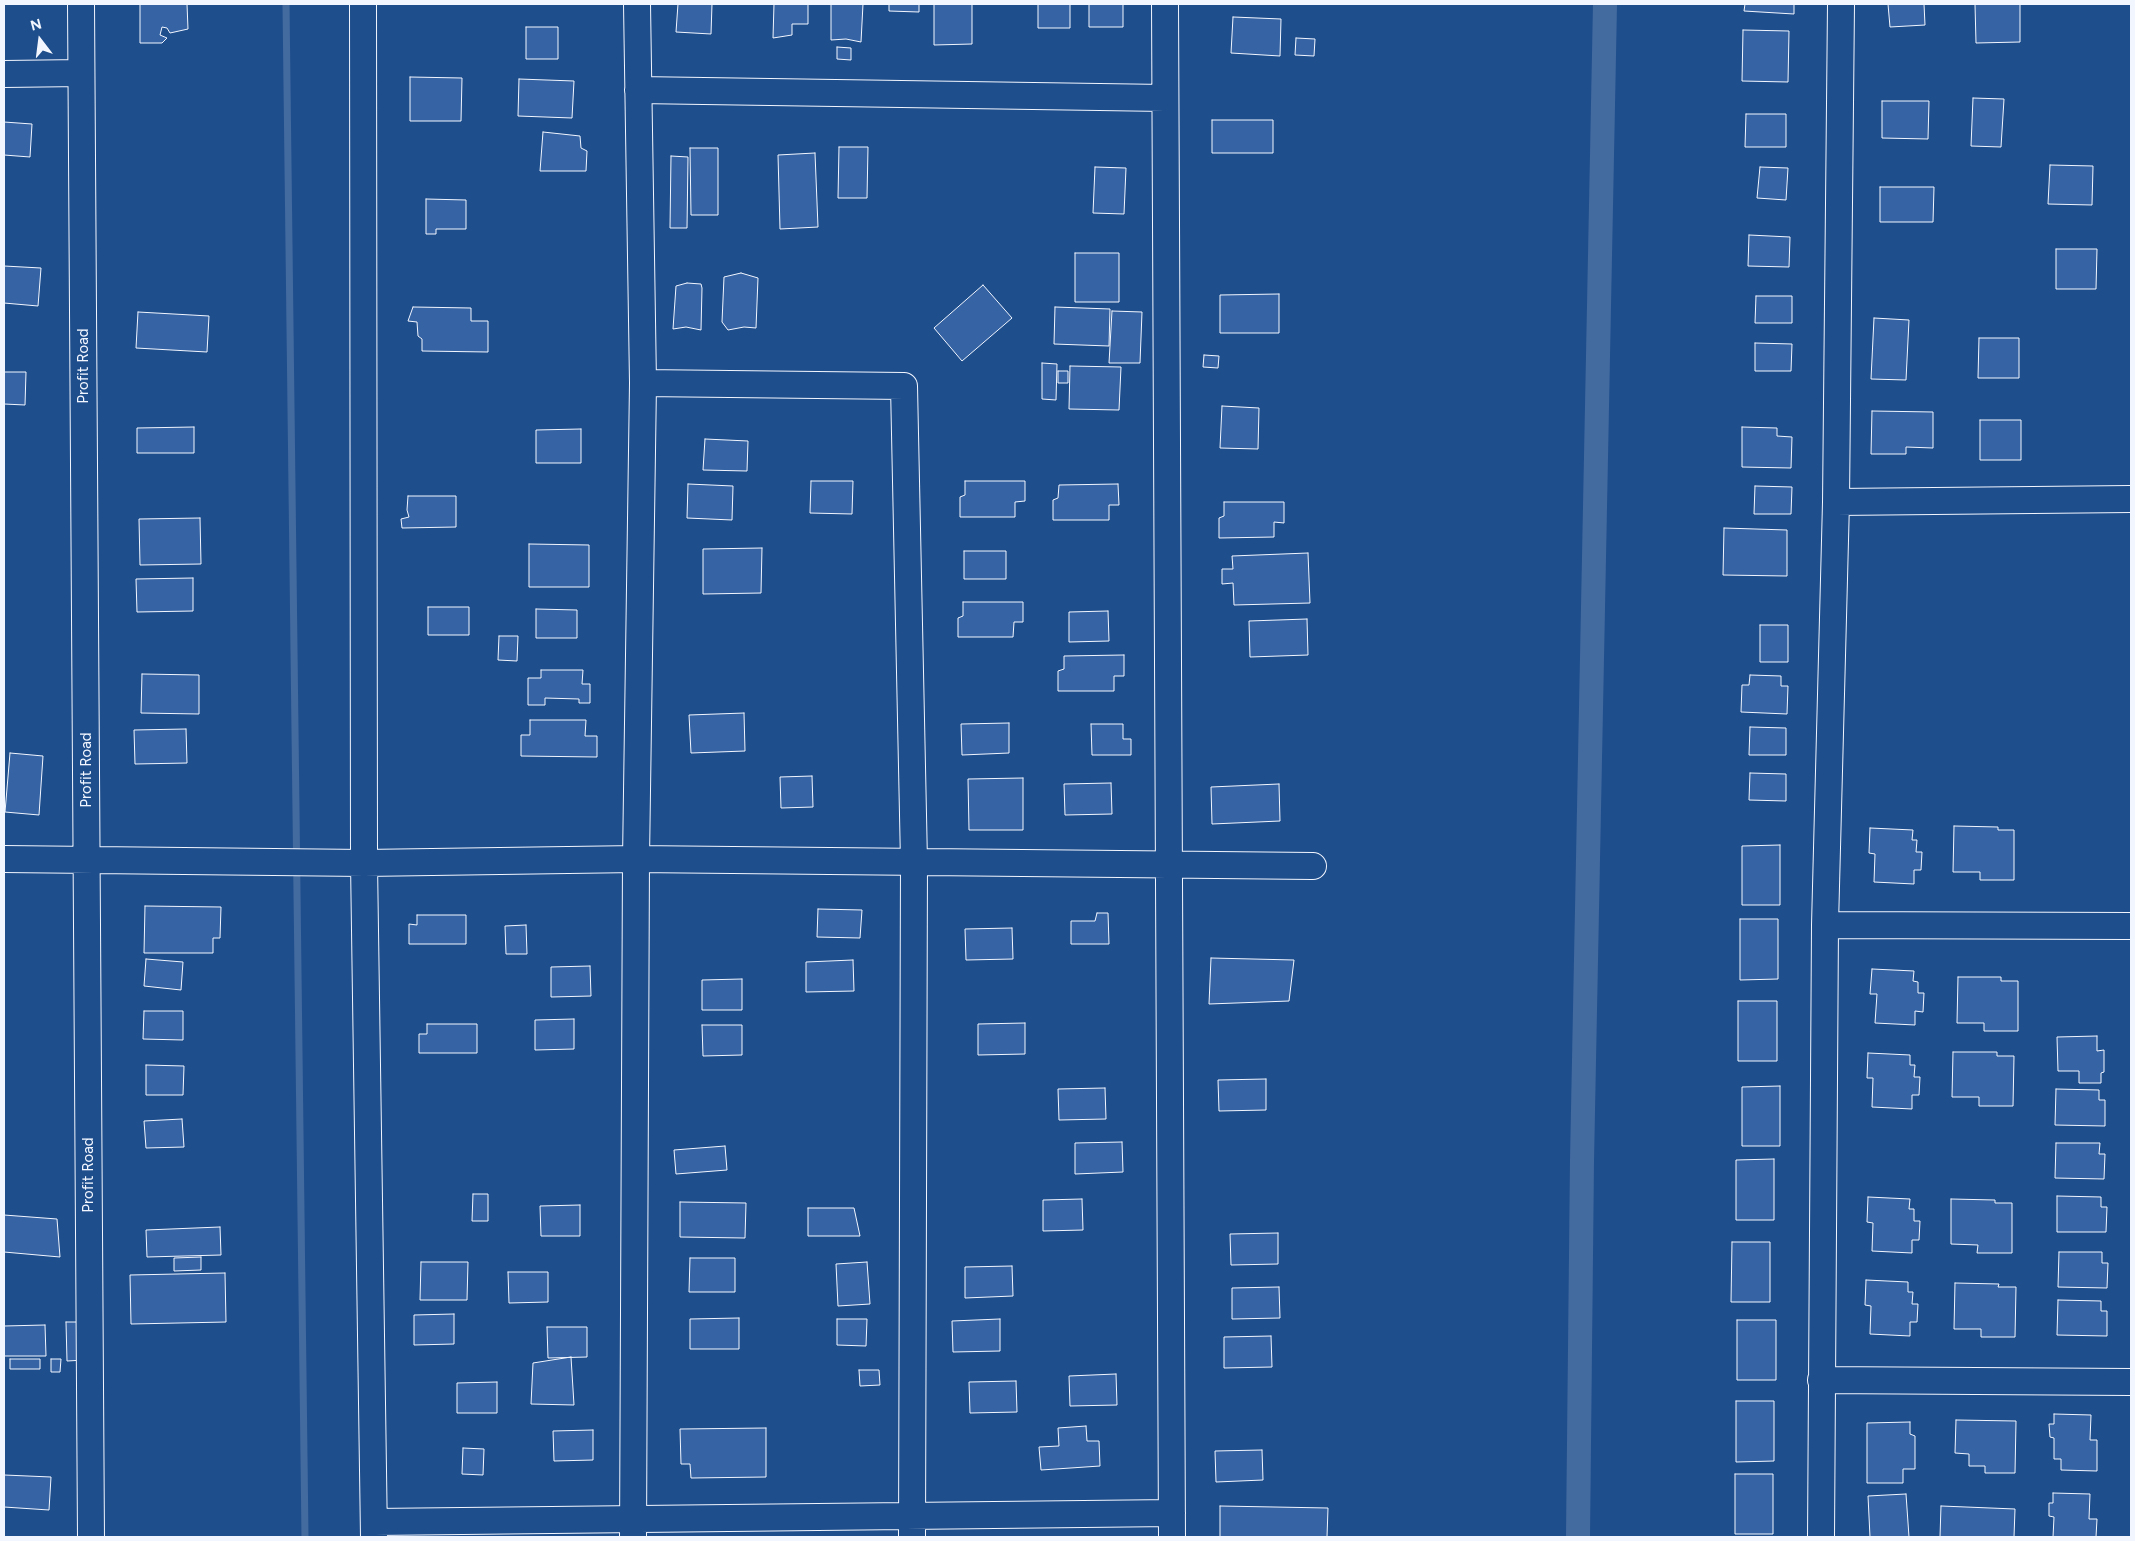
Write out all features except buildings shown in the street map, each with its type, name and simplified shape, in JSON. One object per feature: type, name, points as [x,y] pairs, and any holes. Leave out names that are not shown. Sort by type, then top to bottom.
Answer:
[{"type":"street","name":"Profit Road","points":[[81,4],[91,1537]]},
{"type":"street","points":[[363,4],[364,863],[374,1530],[1172,1525],[1165,4]]},
{"type":"street","points":[[633,1528],[636,859],[643,383],[637,4]]},
{"type":"street","points":[[1821,1537],[1825,925],[1836,502],[1841,4]]},
{"type":"street","points":[[4,74],[81,73]]},
{"type":"street","points":[[638,90],[1165,98]]},
{"type":"street","points":[[643,383],[904,386],[914,862],[912,1527]]},
{"type":"street","points":[[1836,502],[2131,500]]},
{"type":"street","points":[[4,860],[364,863],[636,859],[1313,866]]},
{"type":"street","points":[[1825,925],[2131,926]]},
{"type":"street","points":[[1821,1380],[2131,1382]]},
{"type":"waterway","points":[[286,4],[305,1537]]},
{"type":"waterway","points":[[1578,1537],[1582,1160],[1605,4]]}]
